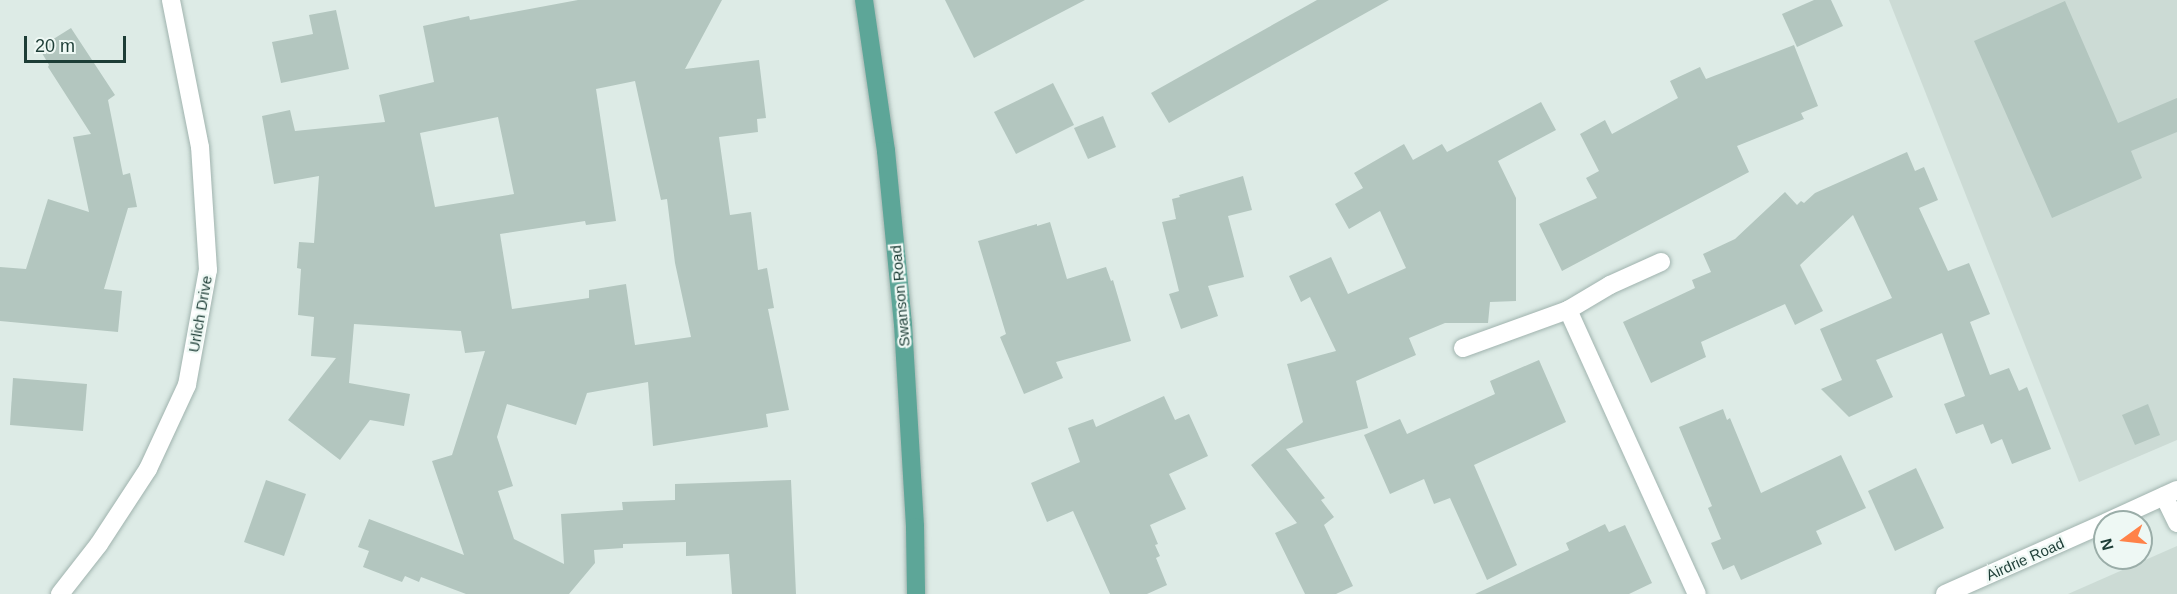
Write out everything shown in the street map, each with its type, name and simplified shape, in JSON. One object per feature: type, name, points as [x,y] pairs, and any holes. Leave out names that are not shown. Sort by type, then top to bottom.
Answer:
[{"type":"main road","name":"Swanson Road","points":[[864,0],[886,151],[902,314],[915,527],[916,594]]},
{"type":"street","name":"Urlich Drive","points":[[60,594],[99,544],[148,469],[187,385],[208,270],[200,147],[171,0]]},
{"type":"street","points":[[1463,348],[1568,310],[1610,285],[1661,262]]},
{"type":"street","points":[[1568,310],[1697,594]]},
{"type":"street","points":[[2170,493],[2177,523]]},
{"type":"street","name":"Airdrie Road","points":[[2132,510],[2170,493]]},
{"type":"street","name":"Airdrie Road","points":[[1945,594],[2093,528]]},
{"type":"shaded area","points":[[1889,0],[2177,0],[2177,440],[2079,482]]},
{"type":"shaded area","points":[[2177,546],[2177,594],[2068,594],[2122,570],[2153,570],[2153,557]]},
{"type":"building","points":[[578,0],[722,0],[685,69],[759,60],[766,118],[757,119],[758,132],[719,137],[730,215],[751,212],[758,270],[767,268],[774,308],[768,309],[789,410],[766,414],[768,427],[653,446],[648,382],[587,393],[576,425],[507,404],[497,437],[513,486],[498,491],[514,539],[564,564],[561,514],[623,510],[622,502],[675,500],[675,484],[791,480],[796,594],[732,594],[729,554],[686,556],[686,542],[623,544],[623,548],[594,550],[595,563],[569,594],[466,594],[421,577],[419,582],[405,576],[402,582],[363,567],[369,551],[358,547],[369,519],[464,555],[432,461],[452,455],[485,351],[465,353],[461,331],[354,324],[349,383],[410,394],[404,426],[370,420],[340,460],[288,420],[336,358],[311,356],[314,317],[298,315],[301,269],[297,268],[299,242],[314,243],[319,176],[274,184],[262,116],[290,110],[295,131],[385,122],[379,95],[434,82],[423,26],[469,16],[470,20]],"holes":[[[635,81],[661,200],[667,199],[675,263],[691,337],[635,345],[626,284],[589,290],[589,298],[512,309],[500,234],[585,221],[586,225],[616,221],[596,89]],[[498,117],[514,194],[435,207],[420,133]]]},
{"type":"building","points":[[945,0],[1085,0],[974,58]]},
{"type":"building","points":[[1317,0],[1389,0],[1169,123],[1151,93]]},
{"type":"building","points":[[1814,0],[1831,0],[1843,26],[1797,47],[1782,14]]},
{"type":"building","points":[[2065,1],[2118,123],[2177,98],[2177,132],[2131,151],[2142,178],[2052,218],[1974,41]]},
{"type":"building","points":[[336,10],[349,69],[281,83],[272,42],[313,34],[309,15]]},
{"type":"building","points":[[71,28],[115,95],[108,100],[123,175],[130,173],[137,207],[128,208],[104,289],[122,291],[118,332],[0,321],[0,267],[26,269],[48,199],[89,212],[73,137],[91,134],[48,67],[39,48]]},
{"type":"building","points":[[1794,45],[1818,106],[1801,113],[1804,119],[1737,146],[1749,172],[1562,271],[1539,224],[1597,198],[1586,178],[1599,171],[1580,134],[1605,120],[1612,134],[1678,98],[1670,81],[1700,67],[1706,79]]},
{"type":"building","points":[[1053,83],[1074,125],[1016,154],[994,112]]},
{"type":"building","points":[[1541,102],[1556,130],[1498,161],[1516,198],[1516,301],[1490,302],[1488,323],[1445,323],[1409,338],[1416,355],[1356,381],[1368,428],[1286,449],[1325,498],[1321,500],[1334,517],[1324,525],[1353,586],[1336,594],[1305,594],[1275,533],[1297,523],[1251,465],[1303,422],[1287,364],[1336,351],[1310,297],[1301,302],[1289,276],[1331,257],[1348,294],[1406,268],[1380,211],[1349,229],[1335,204],[1363,188],[1354,173],[1404,144],[1413,160],[1442,144],[1447,152]]},
{"type":"building","points":[[1103,116],[1116,147],[1088,159],[1074,128]]},
{"type":"building","points":[[1907,152],[1915,171],[1924,167],[1938,200],[1919,208],[1948,271],[1969,263],[1990,314],[1970,322],[1990,375],[2009,368],[2019,391],[2027,387],[2051,449],[2012,464],[2002,439],[1991,444],[1983,424],[1956,434],[1944,404],[1965,396],[1942,333],[1876,360],[1893,397],[1849,417],[1821,389],[1842,380],[1820,329],[1892,298],[1853,215],[1800,265],[1823,311],[1795,325],[1785,304],[1701,342],[1706,357],[1651,383],[1623,322],[1695,288],[1692,280],[1711,272],[1703,254],[1735,239],[1785,192],[1797,205],[1801,201],[1804,203],[1815,193]]},
{"type":"building","points":[[1243,176],[1252,210],[1228,216],[1244,277],[1208,286],[1218,316],[1181,329],[1169,294],[1179,291],[1162,222],[1176,219],[1172,199],[1180,197],[1179,195]]},
{"type":"building","points":[[1050,222],[1067,279],[1106,267],[1111,281],[1113,280],[1131,341],[1056,362],[1063,378],[1024,394],[1000,337],[1006,334],[978,241]]},
{"type":"building","points":[[1539,360],[1566,422],[1474,465],[1517,565],[1487,580],[1450,498],[1434,504],[1424,479],[1390,494],[1364,435],[1400,419],[1407,434],[1495,394],[1490,381]]},
{"type":"building","points":[[13,378],[87,384],[83,431],[10,425]]},
{"type":"building","points":[[1164,396],[1175,420],[1189,414],[1208,456],[1169,474],[1186,509],[1150,525],[1158,544],[1155,545],[1160,556],[1156,558],[1167,585],[1147,594],[1110,594],[1073,511],[1047,522],[1031,483],[1080,462],[1068,428],[1093,419],[1096,427]]},
{"type":"building","points":[[2148,404],[2160,435],[2135,445],[2122,415]]},
{"type":"building","points":[[1723,409],[1727,420],[1730,418],[1761,493],[1841,455],[1866,508],[1816,531],[1822,544],[1741,580],[1734,565],[1723,570],[1711,543],[1721,539],[1708,508],[1712,506],[1679,427]]},
{"type":"building","points":[[1916,468],[1944,528],[1895,551],[1868,491]]},
{"type":"building","points":[[266,480],[306,494],[284,556],[244,542]]},
{"type":"building","points":[[1605,524],[1609,532],[1625,525],[1652,583],[1629,594],[1475,594],[1569,550],[1566,543]]}]
